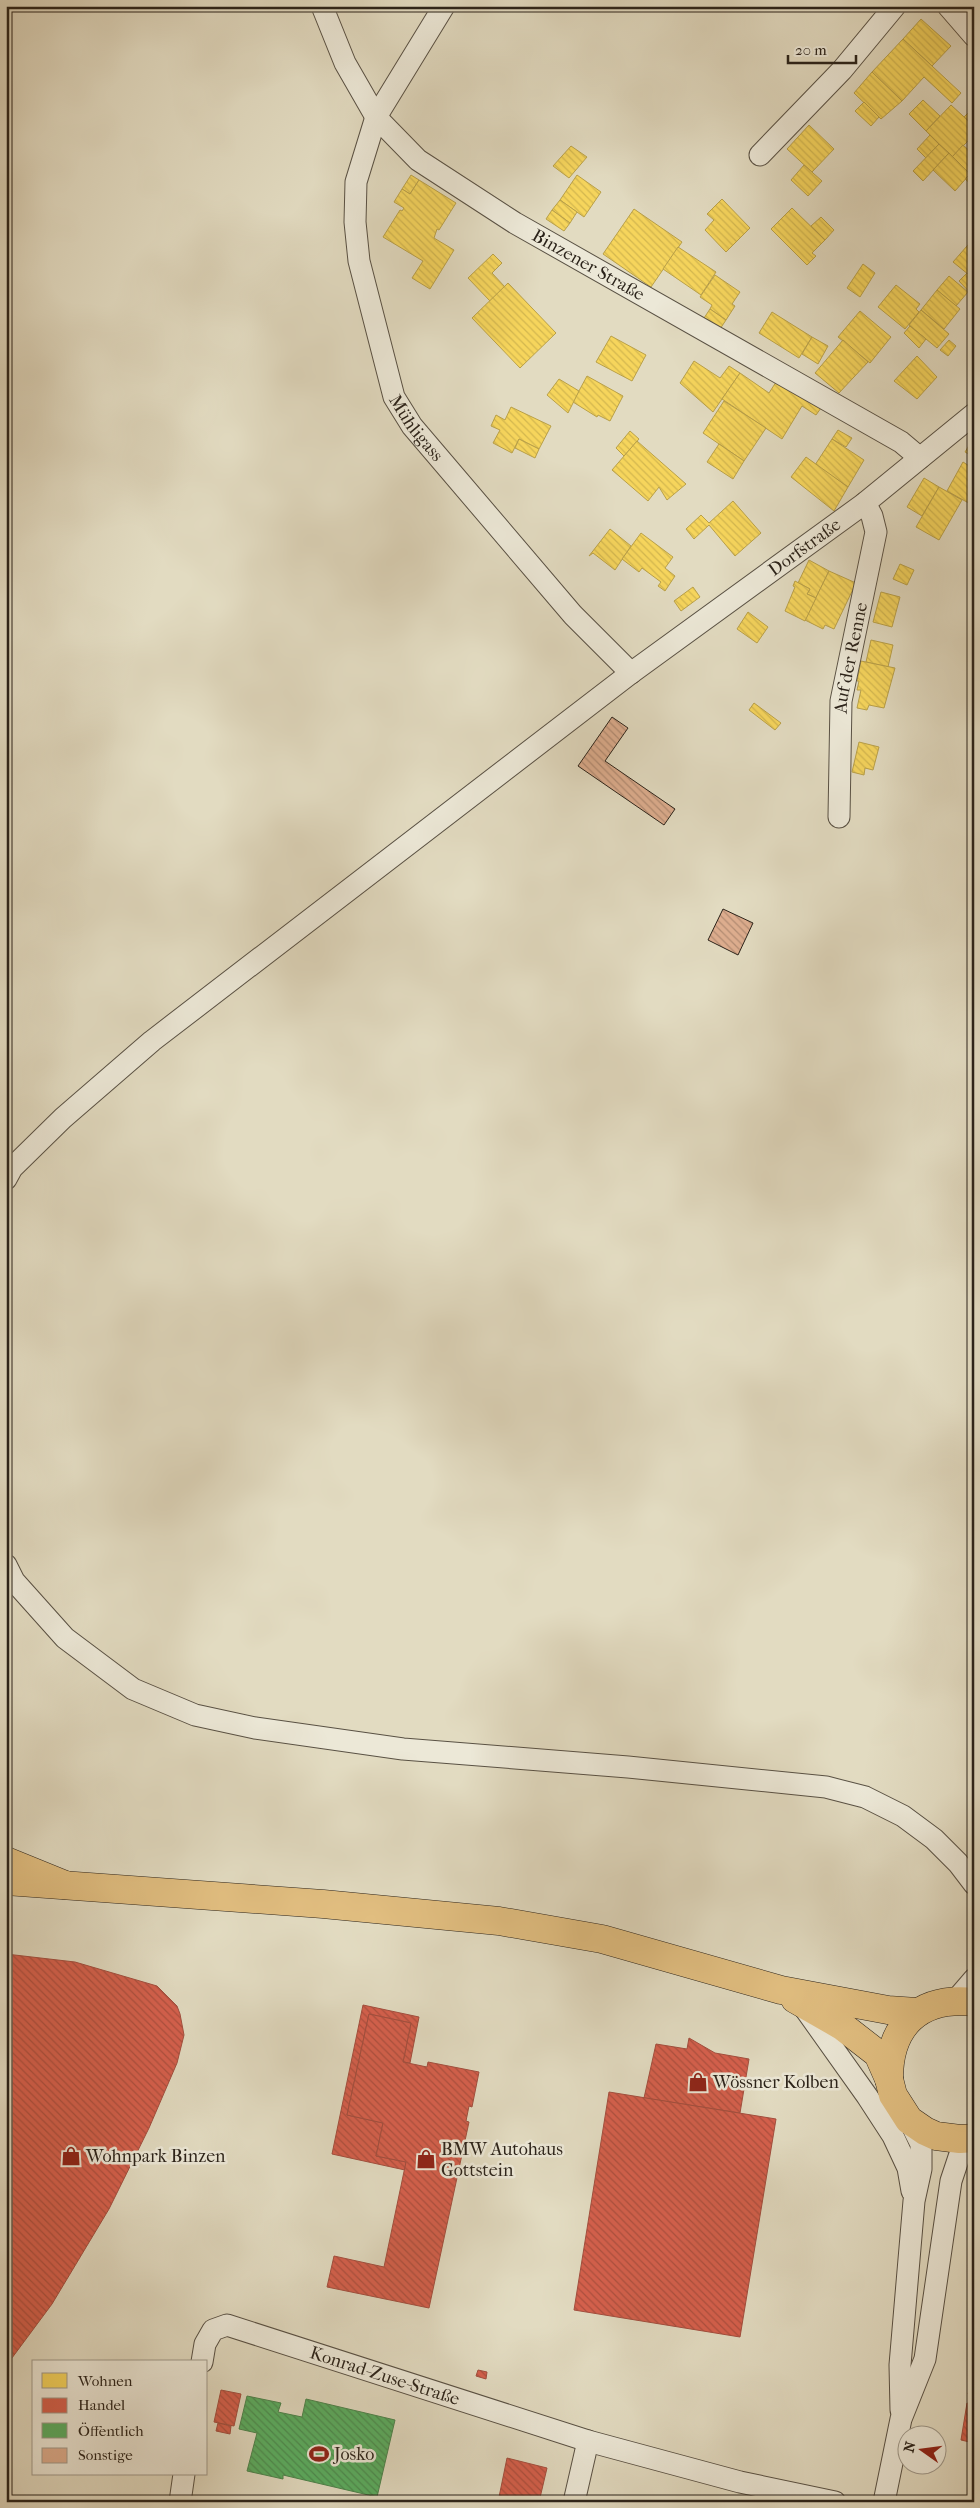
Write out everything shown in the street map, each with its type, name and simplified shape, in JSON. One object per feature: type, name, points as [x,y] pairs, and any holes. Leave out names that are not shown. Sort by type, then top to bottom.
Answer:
[{"type":"main road","points":[[6,1861],[65,1885]]},
{"type":"main road","points":[[6,1882],[332,1905],[499,1921],[602,1939],[791,1997],[917,2012]]},
{"type":"main road","points":[[791,1997],[842,2026],[878,2054],[889,2079],[893,2095],[909,2120],[936,2136],[960,2139],[974,2138]]},
{"type":"main road","points":[[889,2079],[889,2059],[893,2044],[906,2024],[917,2012],[935,2004],[964,2002]]},
{"type":"street","name":"Binzener Straße","points":[[322,6],[345,64],[376,117],[418,160],[515,223],[901,442],[920,458]]},
{"type":"street","name":"Mühligass","points":[[444,6],[376,117],[356,182],[355,222],[359,261],[394,397],[412,426],[567,608],[631,673]]},
{"type":"street","points":[[760,155],[842,70],[895,6]]},
{"type":"street","points":[[948,6],[974,36]]},
{"type":"street","name":"Dorfstraße","points":[[6,1179],[12,1168],[63,1118],[152,1041],[631,673],[865,503],[974,414]]},
{"type":"street","name":"Auf der Renne","points":[[839,817],[841,701],[876,532],[872,516],[865,503]]},
{"type":"street","points":[[6,1565],[14,1581],[65,1638],[134,1689],[195,1715],[255,1728],[403,1749],[628,1767],[826,1787],[865,1797],[903,1816],[934,1839],[958,1862],[974,1884]]},
{"type":"street","points":[[964,2002],[974,1979]]},
{"type":"street","points":[[791,1997],[867,2096],[892,2136],[908,2168],[914,2201]]},
{"type":"street","points":[[901,2419],[900,2365],[914,2201],[921,2169],[921,2144],[909,2120]]},
{"type":"street","points":[[884,2502],[901,2419],[925,2359],[951,2180],[962,2148],[974,2138]]},
{"type":"street","name":"Konrad-Zuse-Straße","points":[[202,2360],[205,2344],[214,2330],[227,2325],[588,2441],[740,2482],[835,2502]]},
{"type":"street","points":[[574,2502],[588,2441]]},
{"type":"street","points":[[180,2502],[184,2476]]},
{"type":"building: Wohnen","points":[[921,19],[951,46],[932,66],[903,39]]},
{"type":"building: Wohnen","points":[[903,39],[961,93],[952,103],[924,77],[902,101],[872,72]]},
{"type":"building: Wohnen","points":[[872,72],[902,101],[881,119],[854,93]]},
{"type":"building: Wohnen","points":[[923,100],[940,116],[926,131],[909,114]]},
{"type":"building: Wohnen","points":[[864,102],[879,117],[871,126],[855,111]]},
{"type":"building: Wohnen","points":[[951,105],[974,126],[974,135],[952,157],[926,131]]},
{"type":"building: Wohnen","points":[[974,107],[974,126],[964,117]]},
{"type":"building: Wohnen","points":[[809,125],[834,149],[812,172],[787,149]]},
{"type":"building: Wohnen","points":[[930,135],[939,144],[926,158],[917,149]]},
{"type":"building: Wohnen","points":[[939,144],[949,153],[923,181],[913,171]]},
{"type":"building: Wohnen","points":[[963,145],[974,155],[974,168],[968,173],[952,157]]},
{"type":"building: Wohnen","points":[[571,146],[587,157],[569,178],[553,166]]},
{"type":"building: Wohnen","points":[[949,153],[970,174],[955,191],[933,170]]},
{"type":"building: Wohnen","points":[[804,165],[822,181],[808,196],[791,180]]},
{"type":"building: Wohnen","points":[[970,174],[974,178],[974,187],[965,179]]},
{"type":"building: Wohnen","points":[[411,175],[419,180],[410,194],[402,189]]},
{"type":"building: Wohnen","points":[[577,175],[601,192],[584,217],[560,200]]},
{"type":"building: Wohnen","points":[[419,180],[456,203],[439,230],[437,229],[434,238],[454,250],[430,289],[412,278],[423,261],[383,237],[400,210],[402,211],[404,208],[394,202],[402,189],[410,194]]},
{"type":"building: Wohnen","points":[[722,199],[750,228],[726,252],[705,230],[714,220],[707,214]]},
{"type":"building: Wohnen","points":[[560,200],[577,212],[570,223],[552,210]]},
{"type":"building: Wohnen","points":[[792,208],[825,240],[812,253],[816,256],[807,265],[771,229]]},
{"type":"building: Wohnen","points":[[634,209],[682,242],[651,287],[603,254]]},
{"type":"building: Wohnen","points":[[552,210],[570,223],[564,231],[546,219]]},
{"type":"building: Wohnen","points":[[821,217],[834,230],[825,240],[811,226]]},
{"type":"building: Wohnen","points":[[974,238],[974,279],[953,262]]},
{"type":"building: Wohnen","points":[[678,247],[716,272],[701,295],[663,269]]},
{"type":"building: Wohnen","points":[[493,254],[502,263],[492,273],[505,287],[490,301],[468,278]]},
{"type":"building: Wohnen","points":[[863,264],[875,273],[860,297],[847,288]]},
{"type":"building: Wohnen","points":[[967,273],[974,279],[974,297],[959,281]]},
{"type":"building: Wohnen","points":[[715,275],[740,292],[732,304],[735,306],[726,320],[710,309],[712,305],[700,297]]},
{"type":"building: Wohnen","points":[[949,276],[968,292],[956,306],[937,290]]},
{"type":"building: Wohnen","points":[[508,283],[556,333],[520,368],[472,318]]},
{"type":"building: Wohnen","points":[[896,285],[920,304],[916,309],[919,312],[905,329],[878,307]]},
{"type":"building: Wohnen","points":[[937,290],[960,309],[944,329],[921,310]]},
{"type":"building: Wohnen","points":[[710,309],[726,320],[720,329],[704,318]]},
{"type":"building: Wohnen","points":[[921,310],[949,334],[937,348],[909,325]]},
{"type":"building: Wohnen","points":[[860,311],[891,337],[870,363],[838,337]]},
{"type":"building: Wohnen","points":[[772,312],[812,337],[799,358],[759,333]]},
{"type":"building: Wohnen","points":[[910,326],[926,339],[919,348],[904,333]]},
{"type":"building: Wohnen","points":[[611,336],[646,355],[632,381],[596,362]]},
{"type":"building: Wohnen","points":[[812,337],[828,346],[818,364],[802,354]]},
{"type":"building: Wohnen","points":[[843,340],[868,362],[839,393],[815,373]]},
{"type":"building: Wohnen","points":[[949,340],[956,346],[948,356],[940,350]]},
{"type":"building: Wohnen","points":[[917,356],[937,377],[917,399],[894,381]]},
{"type":"building: Wohnen","points":[[694,361],[720,378],[729,366],[740,373],[713,412],[680,383]]},
{"type":"building: Wohnen","points":[[740,373],[769,393],[778,379],[821,408],[816,415],[802,406],[782,439],[722,399]]},
{"type":"building: Wohnen","points":[[587,376],[623,396],[610,421],[598,415],[597,417],[573,402]]},
{"type":"building: Wohnen","points":[[559,379],[579,391],[568,413],[547,395]]},
{"type":"building: Wohnen","points":[[724,401],[766,428],[744,461],[703,433]]},
{"type":"building: Wohnen","points":[[511,407],[551,426],[539,449],[519,439],[512,453],[493,443],[500,430],[491,426],[496,415],[505,420]]},
{"type":"building: Wohnen","points":[[838,430],[852,438],[846,447],[832,439]]},
{"type":"building: Wohnen","points":[[630,431],[639,439],[624,456],[616,448]]},
{"type":"building: Wohnen","points":[[974,437],[974,457],[965,452]]},
{"type":"building: Wohnen","points":[[519,439],[539,449],[535,458],[515,448]]},
{"type":"building: Wohnen","points":[[832,439],[864,460],[848,487],[815,465]]},
{"type":"building: Wohnen","points":[[637,441],[686,484],[667,500],[659,487],[648,501],[612,470]]},
{"type":"building: Wohnen","points":[[719,444],[744,461],[733,479],[707,462]]},
{"type":"building: Wohnen","points":[[806,457],[848,487],[834,511],[791,477]]},
{"type":"building: Wohnen","points":[[963,462],[974,469],[974,506],[947,491]]},
{"type":"building: Wohnen","points":[[924,478],[939,487],[922,516],[907,507]]},
{"type":"building: Wohnen","points":[[939,487],[962,500],[939,540],[916,527]]},
{"type":"building: Wohnen","points":[[733,501],[761,533],[735,556],[709,525],[694,539],[686,529],[701,515],[709,523]]},
{"type":"building: Wohnen","points":[[610,529],[631,546],[615,570],[593,553],[589,556]]},
{"type":"building: Wohnen","points":[[641,533],[673,557],[665,568],[675,576],[665,591],[658,586],[661,582],[642,568],[639,572],[622,559]]},
{"type":"building: Wohnen","points":[[809,560],[829,571],[816,598],[807,594],[810,589],[798,583]]},
{"type":"building: Wohnen","points":[[900,564],[914,570],[907,585],[893,579]]},
{"type":"building: Wohnen","points":[[829,571],[856,583],[834,629],[825,625],[823,629],[805,620]]},
{"type":"building: Wohnen","points":[[795,581],[810,589],[807,594],[816,598],[805,621],[785,611],[795,587],[793,586]]},
{"type":"building: Wohnen","points":[[693,587],[700,597],[681,611],[674,601]]},
{"type":"building: Wohnen","points":[[881,592],[900,597],[892,627],[873,622]]},
{"type":"building: Wohnen","points":[[748,612],[768,627],[757,643],[737,629]]},
{"type":"building: Wohnen","points":[[871,640],[893,645],[888,667],[866,662]]},
{"type":"building: Wohnen","points":[[861,661],[895,668],[884,708],[869,705],[867,710],[857,708],[861,690],[857,690],[859,681],[857,681]]},
{"type":"building: Wohnen","points":[[754,703],[781,723],[775,730],[749,710]]},
{"type":"building: Wohnen","points":[[859,742],[879,747],[873,770],[865,768],[864,775],[852,772]]},
{"type":"building: Handel","name":"Wohnpark Binzen","points":[[6,1954],[75,1962],[157,1986],[177,2006],[184,2035],[177,2063],[149,2128],[109,2209],[52,2304],[6,2366]]},
{"type":"building: Handel","points":[[363,2005],[419,2017],[410,2063],[403,2062],[411,2023],[369,2014],[347,2115],[383,2123],[376,2156],[406,2162],[405,2170],[332,2154]]},
{"type":"building: Handel","name":"BMW Autohaus Gottstein","points":[[369,2014],[411,2023],[403,2062],[427,2067],[428,2062],[479,2072],[472,2107],[469,2106],[466,2121],[469,2122],[429,2308],[327,2287],[334,2256],[384,2267],[406,2162],[376,2156],[383,2123],[347,2115]]},
{"type":"building: Handel","points":[[689,2038],[715,2053],[749,2059],[740,2113],[644,2098],[656,2044],[687,2049]]},
{"type":"building: Handel","points":[[609,2092],[776,2119],[740,2337],[574,2310]]},
{"type":"building: Handel","points":[[478,2370],[487,2372],[486,2379],[476,2376]]},
{"type":"building: Handel","points":[[971,2384],[974,2385],[974,2395],[968,2394]]},
{"type":"building: Handel","points":[[221,2390],[241,2394],[234,2426],[214,2422]]},
{"type":"building: Handel","points":[[967,2403],[974,2405],[974,2443],[961,2440]]},
{"type":"building: Handel","points":[[218,2423],[231,2426],[230,2434],[216,2431]]},
{"type":"building: Handel","points":[[507,2458],[547,2468],[539,2502],[498,2502]]},
{"type":"building: Öffentlich","name":"Josko","points":[[247,2396],[281,2403],[278,2412],[302,2417],[306,2399],[395,2420],[377,2497],[283,2475],[283,2479],[247,2471],[257,2433],[239,2429]]},
{"type":"building: Sonstige","points":[[612,717],[628,728],[605,761],[675,809],[664,825],[578,766]]},
{"type":"building: Sonstige","points":[[723,909],[753,923],[738,955],[708,940]]},
{"type":"place","name":"Wössner Kolben","points":[[698,2082]]},
{"type":"place","name":"Wohnpark Binzen","points":[[71,2156]]},
{"type":"place","name":"BMW Autohaus Gottstein","points":[[426,2159]]},
{"type":"place","name":"Josko","points":[[319,2454]]}]
